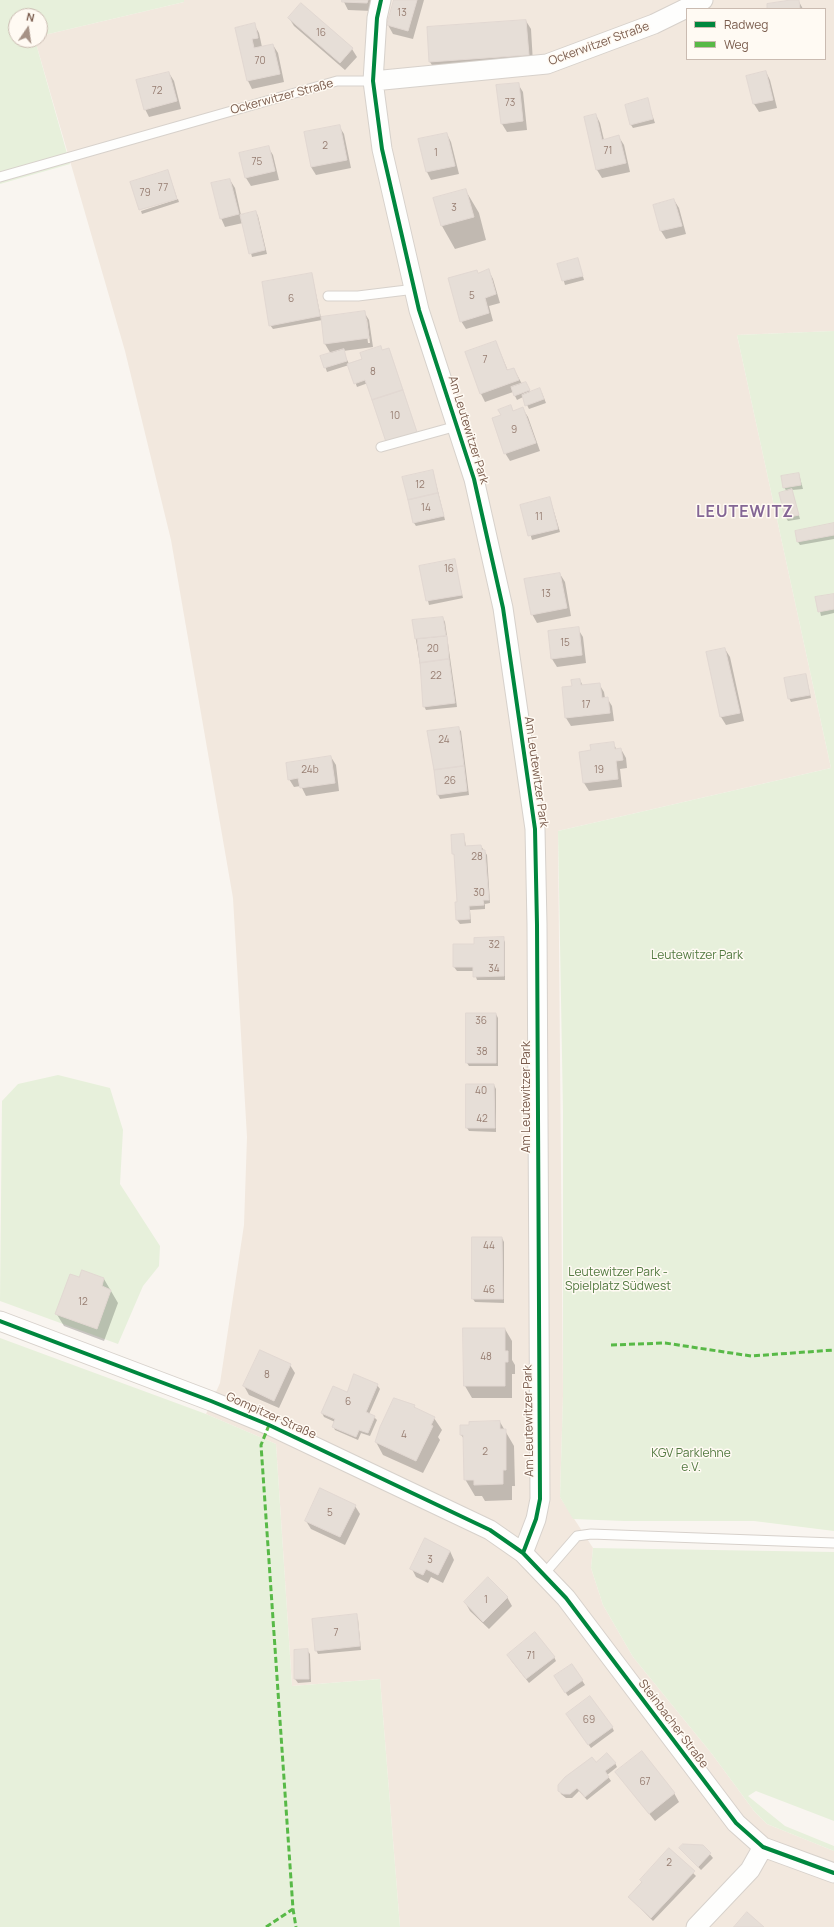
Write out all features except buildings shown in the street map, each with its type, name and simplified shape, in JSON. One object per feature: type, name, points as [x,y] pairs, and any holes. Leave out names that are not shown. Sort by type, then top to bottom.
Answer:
[{"type":"street","name":"Am Leutewitzer Park","points":[[381,0],[377,18],[373,81],[382,149],[415,289],[474,479],[503,608],[535,829],[537,925],[540,1499],[536,1519],[523,1553]]},
{"type":"street","name":"Ockerwitzer Straße","points":[[687,8],[703,0]]},
{"type":"street","name":"Ockerwitzer Straße","points":[[373,81],[547,64],[654,24],[686,8]]},
{"type":"street","name":"Gompitzer Straße","points":[[0,1321],[211,1401],[269,1425],[490,1530],[523,1553]]},
{"type":"street","name":"Steinbacher Straße","points":[[523,1553],[566,1598],[736,1823],[763,1847],[834,1873]]},
{"type":"street","points":[[696,1927],[750,1870],[763,1847]]},
{"type":"lane","name":"Ockerwitzer Straße","points":[[0,177],[337,81],[373,81]]},
{"type":"lane","points":[[328,296],[358,296],[415,289]]},
{"type":"lane","points":[[381,446],[457,426]]},
{"type":"lane","points":[[544,1574],[577,1536],[599,1535],[834,1543]]},
{"type":"shaded area","points":[[184,0],[834,0],[834,331],[737,335],[831,768],[558,831],[563,1396],[560,1497],[593,1548],[591,1568],[603,1605],[633,1657],[712,1754],[754,1811],[767,1824],[834,1851],[834,1927],[400,1927],[380,1679],[292,1686],[276,1444],[206,1414],[220,1383],[244,1225],[247,1137],[233,898],[171,540],[125,351],[37,48],[48,48],[48,34],[184,2]]},
{"type":"green space","points":[[0,0],[184,0],[184,2],[48,34],[48,8],[8,8],[8,48],[37,48],[70,164],[0,184]]},
{"type":"green space","name":"Leutewitzer Park","points":[[834,331],[834,1531],[754,1521],[624,1521],[573,1519],[560,1497],[563,1396],[563,1112],[558,831],[831,768],[737,335]]},
{"type":"green space","points":[[58,1075],[110,1088],[123,1130],[120,1184],[160,1246],[159,1266],[143,1286],[118,1344],[0,1301],[2,1101],[18,1084]]},
{"type":"green space","points":[[0,1338],[206,1414],[276,1444],[292,1686],[380,1679],[400,1927],[0,1927]]},
{"type":"green space","points":[[593,1548],[834,1552],[834,1821],[756,1791],[748,1796],[785,1826],[834,1846],[834,1851],[767,1824],[754,1811],[712,1754],[633,1657],[603,1605],[591,1568]]},
{"type":"marked path","points":[[611,1345],[665,1343],[751,1356],[834,1350]]},
{"type":"marked path","points":[[269,1425],[261,1445],[293,1909],[296,1927]]},
{"type":"marked path","points":[[266,1927],[293,1909]]},
{"type":"cycle path","points":[[381,0],[377,18],[373,81],[382,149],[419,310],[474,479],[503,608],[535,829],[537,925],[540,1499],[536,1519],[523,1553]]},
{"type":"cycle path","points":[[0,1321],[211,1401],[269,1425],[490,1530],[523,1553],[566,1598],[736,1823],[763,1847],[834,1873]]},
{"type":"district","name":"LEUTEWITZ","points":[[745,513]]},
{"type":"park label","name":"Leutewitzer Park - Spielplatz Südwest","points":[[618,1280]]},
{"type":"park label","name":"KGV Parklehne e.V.","points":[[691,1461]]}]
